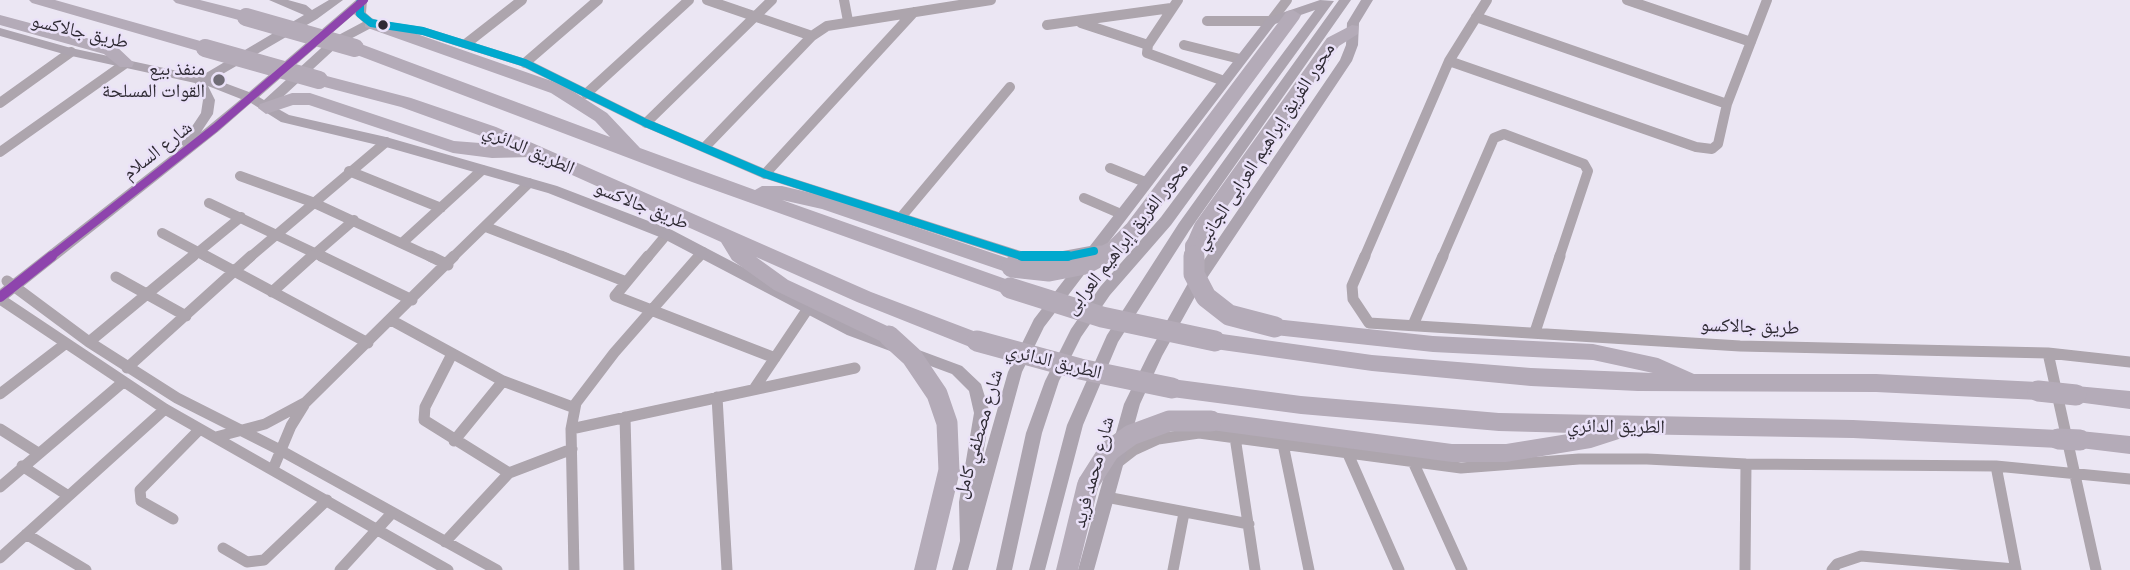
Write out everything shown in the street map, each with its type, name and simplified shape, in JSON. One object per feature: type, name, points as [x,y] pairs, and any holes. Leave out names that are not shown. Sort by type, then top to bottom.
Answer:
[{"type":"highway","name":"الطريق الدائري","points":[[37,0],[434,110],[534,150],[864,298],[977,341],[1080,369],[1172,388],[1301,405],[1433,418],[1631,427],[1853,429],[2080,440],[2130,445]]},
{"type":"highway","name":"الطريق الدائري","points":[[181,0],[355,48],[744,194],[1010,288],[1102,317],[1214,341],[1372,363],[1478,374],[1691,382],[1876,383],[2038,391],[2130,400]]},
{"type":"highway","points":[[744,194],[782,193],[824,203],[1012,267],[1049,271],[1085,264],[1113,250],[1132,231],[1290,3]]},
{"type":"highway","points":[[0,20],[110,50],[126,62]]},
{"type":"highway","points":[[370,23],[557,89],[601,117],[635,153]]},
{"type":"highway","points":[[1352,30],[1333,42],[1202,228],[1194,246],[1194,274],[1206,297],[1229,315],[1275,327],[1433,344],[1593,352],[1658,366],[1691,382]]},
{"type":"highway","points":[[261,105],[292,93],[453,147],[492,152],[534,150]]},
{"type":"highway","points":[[725,236],[739,255],[781,285],[889,336],[912,357],[937,394],[948,431],[949,471],[925,570]]},
{"type":"highway","points":[[1067,570],[1110,451],[1131,435],[1169,421],[1211,421],[1397,449],[1465,453],[1506,453],[1555,446],[1631,427]]},
{"type":"street","points":[[275,0],[302,8],[313,16]]},
{"type":"street","points":[[202,81],[337,0]]},
{"type":"street","points":[[467,43],[522,0]]},
{"type":"street","points":[[525,64],[598,0]]},
{"type":"street","points":[[586,94],[689,0]]},
{"type":"street","points":[[707,0],[812,36]]},
{"type":"street","points":[[646,123],[772,0]]},
{"type":"street","points":[[844,0],[848,21]]},
{"type":"street","points":[[705,147],[812,36],[827,26],[964,2],[991,0]]},
{"type":"street","points":[[1207,21],[1271,21],[1290,3],[1328,0]]},
{"type":"street","name":"محور الفريق إبراهيم العرابى","points":[[1004,570],[1034,433],[1052,381],[1076,333],[1105,291],[1166,221],[1328,0]]},
{"type":"street","name":"محور الفريق إبراهيم العرابى","points":[[1037,570],[1071,435],[1112,339],[1184,227],[1345,0]]},
{"type":"street","name":"محور الفريق إبراهيم العرابى الجانبي","points":[[1180,310],[1346,61],[1352,46],[1354,19],[1367,0]]},
{"type":"street","points":[[1487,0],[1449,61],[1704,149],[1717,146],[1727,104],[1767,0]]},
{"type":"street","points":[[1627,0],[1751,42]]},
{"type":"street","points":[[362,1],[360,15],[370,23],[423,31],[467,43],[525,64],[646,123],[765,174],[1024,257],[1052,258],[1094,251]]},
{"type":"street","name":"شارع السلام","points":[[7,285],[261,105],[362,1]]},
{"type":"street","points":[[1047,25],[1174,4]]},
{"type":"street","points":[[1174,4],[1148,46],[1147,53],[1224,81]]},
{"type":"street","points":[[765,174],[914,12]]},
{"type":"street","points":[[1476,17],[1727,104]]},
{"type":"street","name":"شارع مصطفي كامل","points":[[960,570],[1001,416],[1022,355],[1039,323],[1271,21]]},
{"type":"street","points":[[1072,22],[1148,46]]},
{"type":"street","points":[[292,93],[335,42],[370,23]]},
{"type":"street","name":"طريق جالاكسو","points":[[0,32],[202,81],[261,105],[285,119],[386,142],[529,183],[667,234],[807,310],[881,343],[949,366],[964,375],[976,388],[982,413],[967,502],[968,544]]},
{"type":"street","points":[[1184,44],[1240,60]]},
{"type":"street","points":[[0,103],[71,51]]},
{"type":"street","name":"طريق جالاكسو","points":[[1449,61],[1352,286],[1353,299],[1369,324],[1740,346],[2048,353],[2130,362]]},
{"type":"street","points":[[0,152],[126,62]]},
{"type":"street","name":"شارع السلام","points":[[0,298],[7,285],[193,137],[204,121],[209,106],[202,81]]},
{"type":"street","points":[[902,216],[1010,87]]},
{"type":"street","points":[[1413,325],[1494,138],[1504,134],[1584,164],[1588,171],[1535,332]]},
{"type":"street","points":[[127,368],[312,202],[386,142]]},
{"type":"street","points":[[1110,168],[1145,182]]},
{"type":"street","points":[[402,243],[482,170]]},
{"type":"street","points":[[349,171],[441,208]]},
{"type":"street","points":[[240,176],[355,220],[448,265]]},
{"type":"street","points":[[216,437],[243,432],[306,402],[529,183]]},
{"type":"street","points":[[1084,198],[1121,214]]},
{"type":"street","points":[[209,203],[412,300]]},
{"type":"street","points":[[89,342],[240,217]]},
{"type":"street","points":[[272,292],[355,220]]},
{"type":"street","points":[[486,227],[624,281]]},
{"type":"street","points":[[162,233],[368,343]]},
{"type":"street","points":[[667,234],[624,281],[615,296],[775,358]]},
{"type":"street","points":[[574,570],[571,429],[575,408],[614,353],[703,252]]},
{"type":"street","points":[[116,276],[186,316]]},
{"type":"street","points":[[7,285],[127,368],[177,398],[280,450],[497,570]]},
{"type":"street","points":[[0,298],[165,410],[378,528],[448,570]]},
{"type":"street","points":[[754,389],[807,310]]},
{"type":"street","name":"شارع محمد فريد","points":[[1086,570],[1097,490],[1114,465],[1132,404],[1180,310]]},
{"type":"street","points":[[391,320],[503,381],[575,408]]},
{"type":"street","points":[[0,394],[65,344]]},
{"type":"street","points":[[2048,353],[2096,570]]},
{"type":"street","points":[[452,354],[423,415],[424,420],[509,473]]},
{"type":"street","points":[[571,429],[855,368]]},
{"type":"street","points":[[454,441],[503,381]]},
{"type":"street","points":[[0,487],[122,383]]},
{"type":"street","points":[[717,397],[727,570]]},
{"type":"street","points":[[273,469],[280,450],[306,402]]},
{"type":"street","points":[[0,558],[67,495],[165,410]]},
{"type":"street","points":[[625,417],[629,570]]},
{"type":"street","points":[[0,429],[38,453]]},
{"type":"street","points":[[173,519],[141,501],[140,490],[200,429]]},
{"type":"street","points":[[1114,465],[1134,450],[1171,435],[1199,433],[1414,464],[1479,469],[1608,458],[1746,464],[1996,466],[2130,479]]},
{"type":"street","points":[[1235,437],[1255,570]]},
{"type":"street","points":[[1283,444],[1309,570]]},
{"type":"street","points":[[445,542],[509,473],[572,449]]},
{"type":"street","points":[[1348,454],[1399,570]]},
{"type":"street","points":[[1414,464],[1462,570]]},
{"type":"street","points":[[1745,570],[1746,464]]},
{"type":"street","points":[[22,466],[67,495]]},
{"type":"street","points":[[1832,570],[1837,564],[1861,556],[2016,569],[1996,466]]},
{"type":"street","points":[[1097,490],[1184,513],[1249,524]]},
{"type":"street","points":[[223,548],[247,562],[264,560],[327,500]]},
{"type":"street","points":[[340,570],[392,513]]},
{"type":"street","points":[[1173,570],[1184,513]]},
{"type":"street","points":[[26,534],[77,568]]},
{"type":"transit line","points":[[0,297],[215,128],[364,0]]},
{"type":"transit line","points":[[360,3],[360,14],[371,23],[423,31],[525,63],[646,123],[765,174],[1024,257],[1065,257],[1094,251]]},
{"type":"place","name":"منفذ بيع القوات المسلحة","points":[[219,80]]}]
